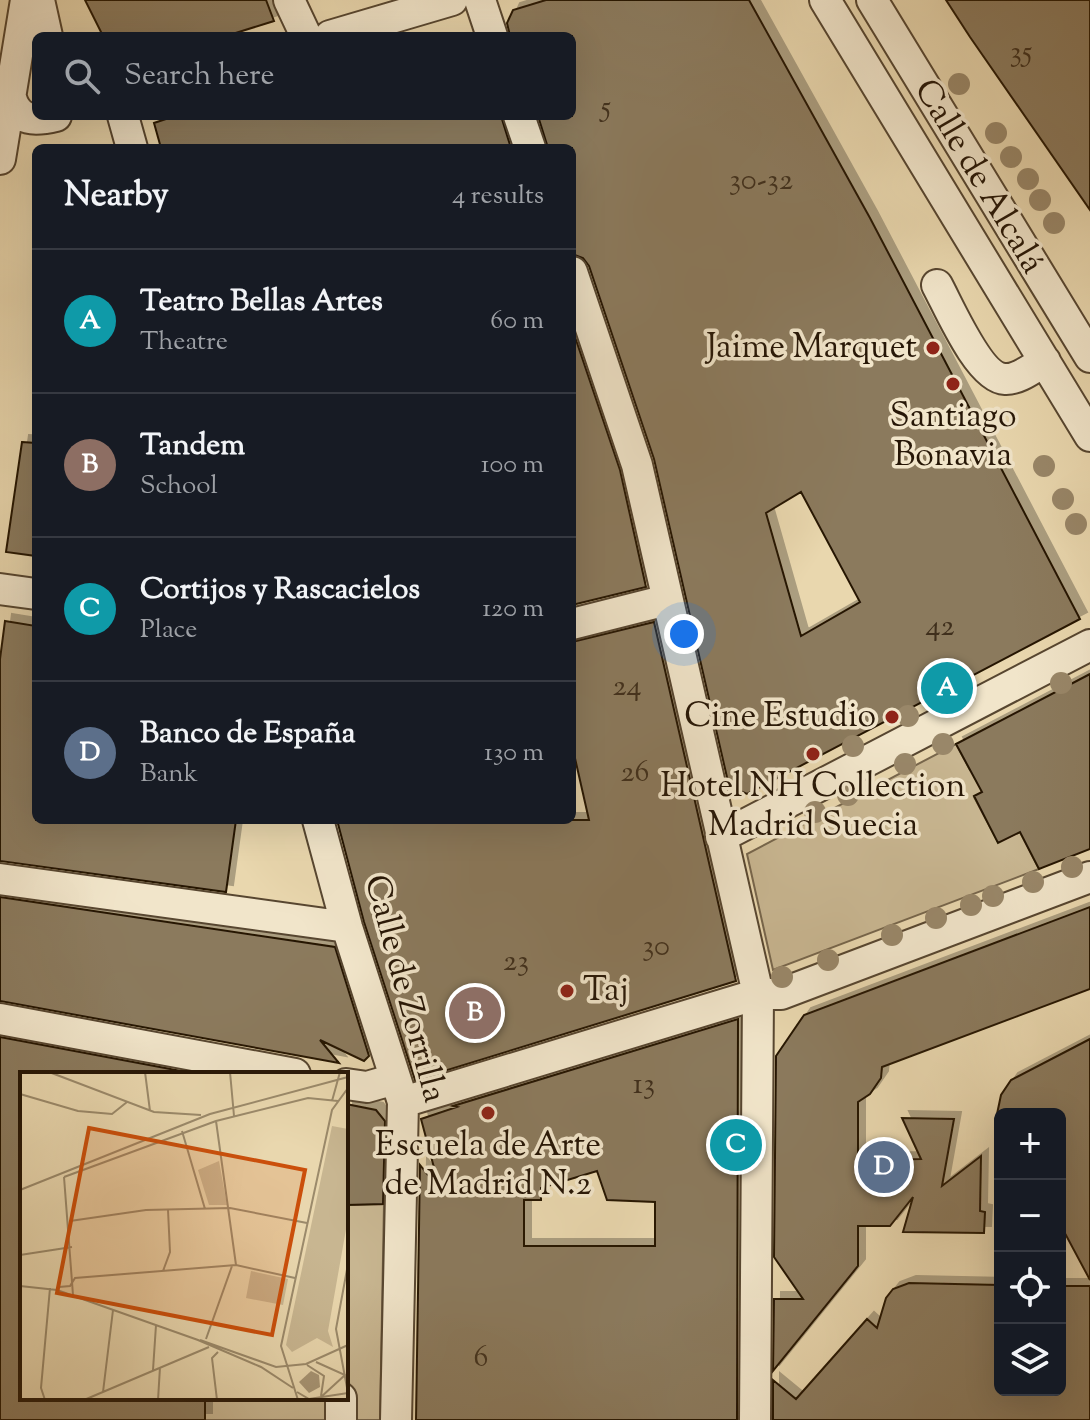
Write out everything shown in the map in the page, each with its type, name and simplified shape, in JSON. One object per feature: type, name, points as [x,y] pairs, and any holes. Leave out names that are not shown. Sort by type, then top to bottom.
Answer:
[{"type":"street","points":[[0,159],[26,0]]},
{"type":"street","points":[[39,0],[46,32]]},
{"type":"street","points":[[289,0],[304,32]]},
{"type":"street","points":[[344,32],[452,0]]},
{"type":"street","points":[[480,0],[491,32]]},
{"type":"street","name":"Calle de Alcalá","points":[[825,0],[1090,436]]},
{"type":"street","name":"Calle de Alcalá","points":[[872,0],[1090,357]]},
{"type":"street","points":[[11,98],[18,114],[32,119]]},
{"type":"street","points":[[124,120],[131,144]]},
{"type":"street","points":[[520,120],[529,144]]},
{"type":"street","points":[[576,284],[637,465],[758,994],[755,1420]]},
{"type":"street","points":[[937,285],[980,363],[992,374],[1004,380],[1045,361]]},
{"type":"street","points":[[0,589],[32,593]]},
{"type":"street","points":[[576,623],[667,600]]},
{"type":"street","points":[[721,837],[1090,645]]},
{"type":"street","name":"Calle de Zorrilla","points":[[319,824],[347,927],[399,1090],[396,1420]]},
{"type":"street","points":[[348,1084],[399,1090],[758,994],[781,994],[1090,877]]},
{"type":"street","points":[[0,879],[347,927]]},
{"type":"street","points":[[0,1019],[284,1072]]},
{"type":"shaded area","points":[[956,744],[970,770],[995,786],[974,797],[998,842],[1020,832],[1039,869],[773,970],[747,854]]},
{"type":"shaded area","points":[[384,1204],[380,1420],[205,1420],[205,1400],[348,1400],[348,1205]]},
{"type":"building","points":[[85,0],[266,0],[274,21],[239,32],[101,32]]},
{"type":"building","points":[[546,0],[749,0],[870,218],[1080,619],[747,794],[729,786],[654,459],[589,266],[583,258],[576,255],[576,144],[547,144],[539,120],[576,120],[576,32],[509,32],[507,23],[513,10]],"holes":[[[801,492],[860,602],[801,636],[766,513]]]},
{"type":"building","points":[[946,0],[1090,0],[1090,210],[970,37]]},
{"type":"building","points":[[163,120],[502,120],[510,144],[160,144],[154,123]]},
{"type":"building","points":[[576,340],[620,470],[646,587],[576,604]]},
{"type":"building","points":[[22,442],[32,443],[32,555],[6,552]]},
{"type":"building","points":[[5,621],[32,625],[32,824],[235,824],[226,892],[0,861],[0,659]]},
{"type":"building","points":[[654,622],[736,981],[415,1080],[364,922],[338,824],[576,824],[576,820],[589,820],[576,763],[576,641]]},
{"type":"building","points":[[1090,674],[1090,849],[1039,869],[1020,832],[998,843],[974,796],[982,792],[956,744]]},
{"type":"building","points":[[0,897],[335,947],[369,1056],[364,1061],[320,1040],[339,1063],[0,1001]]},
{"type":"building","points":[[1090,907],[1090,989],[882,1067],[881,1078],[870,1094],[858,1102],[858,1160],[921,1159],[902,1118],[954,1119],[942,1186],[981,1156],[980,1211],[985,1212],[984,1233],[903,1232],[913,1197],[890,1226],[858,1226],[858,1266],[773,1371],[774,1299],[803,1299],[774,1257],[776,1056],[804,1015]]},
{"type":"building","points":[[738,1019],[737,1420],[416,1420],[420,1165],[440,1190],[421,1119],[457,1107],[453,1106]],"holes":[[[597,1171],[607,1200],[655,1202],[655,1246],[524,1246],[524,1200],[541,1200],[541,1188]]]},
{"type":"building","points":[[0,1037],[186,1072],[20,1072],[20,1400],[205,1400],[205,1420],[0,1420]]},
{"type":"building","points":[[1090,1039],[1090,1280],[1066,1235],[1066,1108],[998,1108],[1001,1095],[1011,1080]]},
{"type":"building","points":[[348,1104],[376,1110],[385,1121],[383,1204],[348,1205]]},
{"type":"building","points":[[909,1283],[994,1285],[994,1396],[1066,1396],[1066,1286],[1090,1286],[1090,1420],[773,1420],[773,1380],[796,1399],[867,1319],[877,1328],[886,1298],[893,1289]]},
{"type":"place","name":"Jaime Marquet","points":[[933,348]]},
{"type":"place","name":"Santiago Bonavia","points":[[953,384]]},
{"type":"place","name":"Teatro Bellas Artes","points":[[947,688]]},
{"type":"place","name":"Cine Estudio","points":[[892,717]]},
{"type":"place","name":"Hotel NH Collection Madrid Suecia","points":[[813,754]]},
{"type":"place","name":"Taj","points":[[567,991]]},
{"type":"place","name":"Tandem","points":[[475,1013]]},
{"type":"place","name":"Escuela de Arte de Madrid N.2","points":[[488,1113]]},
{"type":"place","name":"Cortijos y Rascacielos","points":[[736,1145]]},
{"type":"place","name":"Banco de España","points":[[884,1167]]}]
